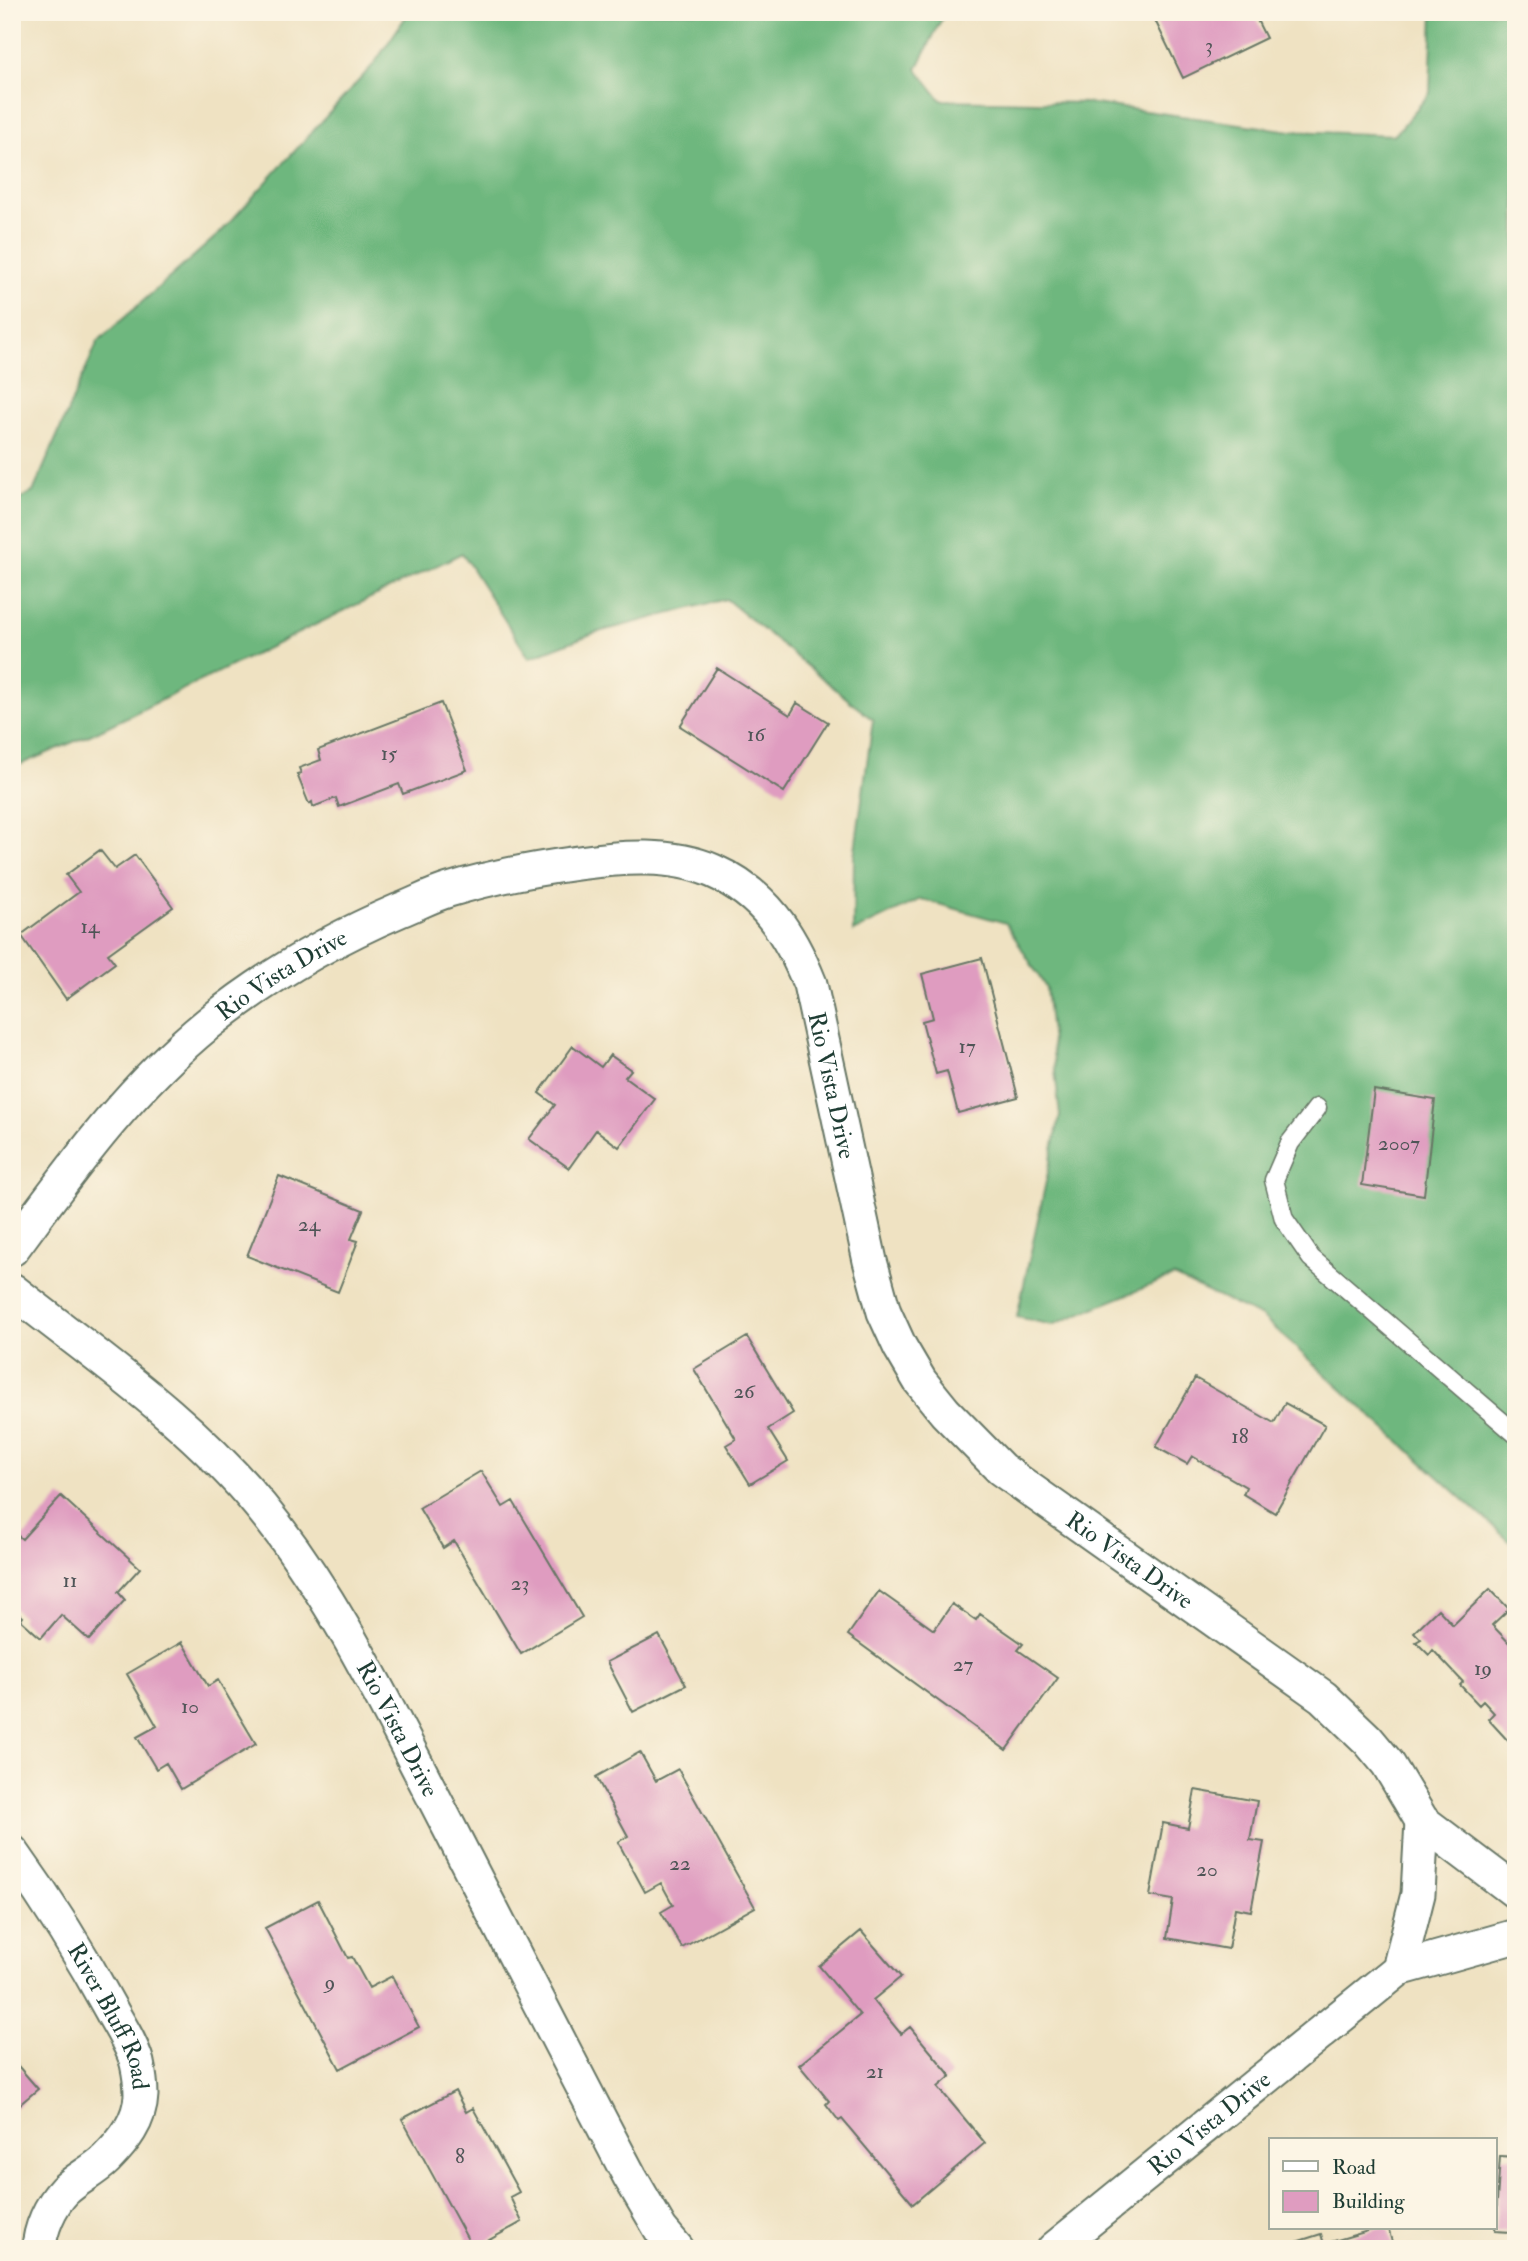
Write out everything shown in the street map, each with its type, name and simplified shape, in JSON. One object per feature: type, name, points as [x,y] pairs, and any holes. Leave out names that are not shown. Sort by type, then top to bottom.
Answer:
[{"type":"street","name":"Rio Vista Drive","points":[[12,1249],[89,1145],[152,1073],[210,1022],[272,976],[353,930],[447,891],[524,870],[607,859],[668,859],[694,864],[715,872],[736,883],[764,906],[795,947],[806,972],[870,1261],[884,1312],[900,1348],[920,1381],[945,1412],[1001,1469],[1323,1697],[1368,1740],[1388,1764],[1422,1821],[1516,1892]]},
{"type":"street","name":"Rio Vista Drive","points":[[12,1290],[159,1405],[218,1460],[261,1507],[320,1590],[374,1683],[629,2177],[661,2230],[677,2249]]},
{"type":"street","points":[[1399,1969],[1418,1894],[1422,1821]]},
{"type":"street","name":"River Bluff Road","points":[[12,1852],[33,1880],[129,2043],[137,2064],[141,2096],[135,2122],[126,2138],[104,2161],[65,2191],[50,2210],[38,2249]]},
{"type":"street","name":"Rio Vista Drive","points":[[1054,2249],[1399,1969],[1516,1936]]},
{"type":"lane","points":[[1317,1108],[1290,1143],[1274,1180],[1284,1219],[1311,1258],[1516,1434]]},
{"type":"green space","points":[[409,12],[945,12],[917,69],[941,100],[1087,103],[1291,131],[1395,135],[1430,93],[1433,12],[1516,12],[1516,1547],[1262,1317],[1173,1276],[1052,1325],[1017,1317],[1060,1116],[1046,988],[1006,923],[921,899],[853,932],[854,857],[873,720],[726,599],[594,633],[529,658],[462,553],[92,734],[12,768],[12,503],[33,492],[98,341],[221,232],[374,64]]},
{"type":"building","points":[[1151,12],[1253,12],[1266,38],[1183,78]]},
{"type":"building","points":[[717,668],[790,715],[797,703],[828,722],[784,792],[680,726]]},
{"type":"building","points":[[441,703],[467,770],[403,794],[399,784],[339,807],[336,798],[313,807],[312,802],[309,804],[297,774],[301,773],[299,768],[321,760],[318,750]]},
{"type":"building","points":[[100,850],[115,869],[135,855],[173,907],[108,954],[115,963],[66,999],[21,935],[79,892],[66,875]]},
{"type":"building","points":[[982,958],[1018,1097],[958,1113],[947,1071],[936,1074],[922,1021],[933,1018],[922,974]]},
{"type":"building","points":[[573,1046],[601,1067],[610,1055],[631,1070],[625,1077],[655,1099],[619,1147],[596,1130],[569,1168],[529,1139],[555,1105],[539,1093]]},
{"type":"building","points":[[1374,1090],[1435,1100],[1424,1195],[1362,1185]]},
{"type":"building","points":[[279,1176],[363,1210],[351,1239],[358,1241],[338,1292],[247,1256]]},
{"type":"building","points":[[747,1337],[793,1413],[768,1429],[788,1461],[750,1484],[726,1445],[736,1439],[694,1369]]},
{"type":"building","points":[[1195,1378],[1274,1423],[1285,1403],[1325,1425],[1275,1513],[1243,1494],[1246,1487],[1192,1456],[1187,1464],[1156,1447]]},
{"type":"building","points":[[481,1471],[503,1507],[513,1501],[582,1617],[521,1654],[454,1541],[443,1548],[419,1508]]},
{"type":"building","points":[[61,1496],[140,1568],[118,1592],[125,1600],[89,1640],[61,1615],[41,1638],[21,1620],[23,1617],[12,1607],[12,1537],[16,1534],[22,1539]]},
{"type":"building","points":[[1490,1589],[1509,1609],[1492,1625],[1516,1650],[1516,1738],[1510,1743],[1488,1719],[1494,1713],[1483,1701],[1479,1705],[1460,1685],[1463,1682],[1433,1650],[1429,1655],[1416,1642],[1421,1639],[1414,1632],[1438,1609],[1453,1625]]},
{"type":"building","points":[[879,1591],[934,1630],[952,1604],[976,1620],[980,1614],[1023,1644],[1018,1650],[1058,1678],[1006,1750],[848,1635]]},
{"type":"building","points":[[659,1635],[686,1685],[633,1712],[607,1662]]},
{"type":"building","points":[[182,1642],[208,1686],[218,1680],[256,1744],[181,1789],[166,1763],[156,1769],[137,1737],[157,1726],[127,1674]]},
{"type":"building","points":[[640,1752],[656,1781],[678,1769],[755,1907],[682,1948],[661,1912],[673,1905],[661,1883],[645,1892],[618,1842],[628,1836],[596,1777]]},
{"type":"building","points":[[1195,1790],[1257,1801],[1250,1840],[1264,1842],[1251,1911],[1235,1908],[1228,1949],[1167,1938],[1173,1900],[1150,1896],[1163,1823],[1188,1828]]},
{"type":"building","points":[[318,1900],[348,1958],[352,1957],[369,1988],[392,1976],[419,2027],[340,2069],[265,1928]]},
{"type":"building","points":[[861,1931],[901,1977],[873,2000],[901,2034],[910,2027],[951,2076],[938,2087],[985,2143],[913,2204],[842,2119],[839,2121],[826,2104],[829,2101],[799,2065],[860,2015],[819,1966]]},
{"type":"building","points":[[12,2059],[38,2089],[12,2111]]},
{"type":"building","points":[[455,2091],[466,2112],[473,2108],[519,2192],[510,2197],[522,2222],[473,2249],[402,2119]]},
{"type":"building","points":[[1500,2156],[1516,2157],[1516,2249],[1509,2249],[1511,2232],[1495,2231]]},
{"type":"building","points":[[1371,2230],[1389,2230],[1394,2249],[1274,2249],[1321,2234],[1324,2244]]}]
